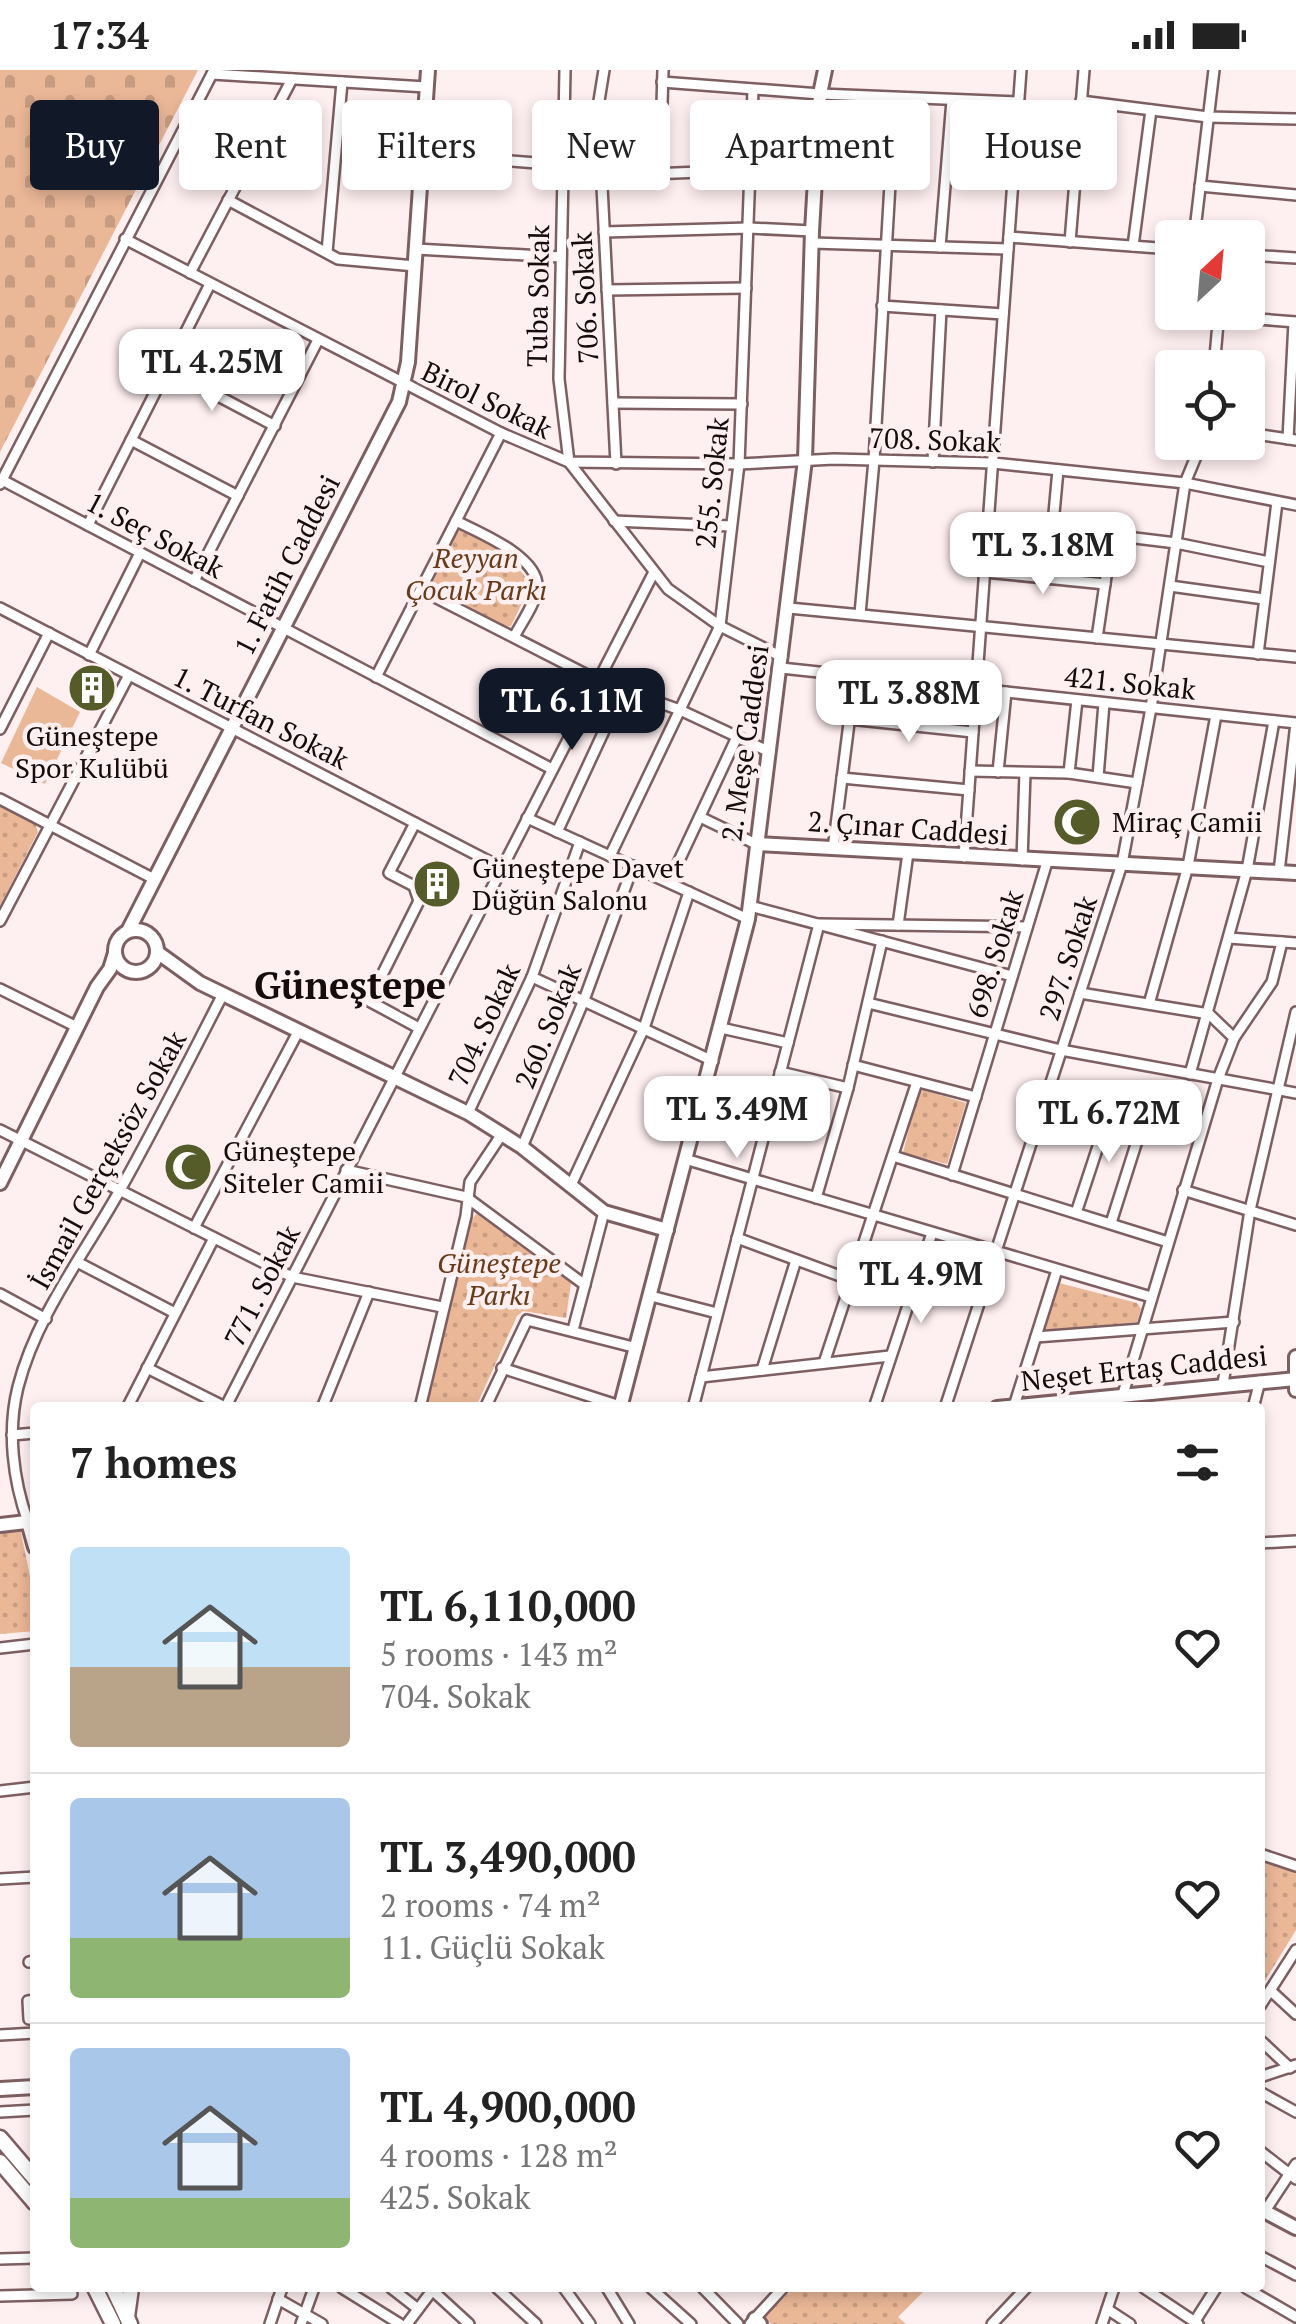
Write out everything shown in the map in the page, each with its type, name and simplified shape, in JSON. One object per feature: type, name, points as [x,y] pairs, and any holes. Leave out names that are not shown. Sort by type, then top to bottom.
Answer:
[{"type":"main road","points":[[0,2138],[28,2183]]},
{"type":"main road","points":[[0,2162],[28,2183]]},
{"type":"main road","points":[[98,2292],[124,2322]]},
{"type":"main road","points":[[114,2292],[124,2322]]},
{"type":"main road","points":[[124,2322],[130,2292]]},
{"type":"street","name":"1. Fatih Caddesi","points":[[425,100],[428,70]]},
{"type":"street","name":"Tuba Sokak","points":[[564,100],[565,70]]},
{"type":"street","name":"706. Sokak","points":[[599,100],[604,70]]},
{"type":"street","name":"2. Meşe Caddesi","points":[[621,1402],[749,912],[805,460],[812,237],[820,94],[825,70]]},
{"type":"street","points":[[1019,100],[1021,70]]},
{"type":"street","points":[[1081,100],[1084,70]]},
{"type":"street","points":[[1196,220],[1214,70]]},
{"type":"street","points":[[1,482],[213,72],[426,87]]},
{"type":"street","points":[[662,76],[753,90],[952,100]]},
{"type":"street","points":[[190,273],[292,79]]},
{"type":"street","points":[[327,252],[342,82]]},
{"type":"street","name":"255. Sokak","points":[[753,90],[753,100]]},
{"type":"street","points":[[860,614],[874,460],[894,98]]},
{"type":"street","points":[[1117,106],[1296,120]]},
{"type":"street","points":[[1133,246],[1151,110]]},
{"type":"street","points":[[940,248],[950,125]]},
{"type":"street","points":[[1200,186],[1296,195]]},
{"type":"street","name":"1. Fatih Caddesi","points":[[128,931],[399,402],[404,384],[420,190]]},
{"type":"street","name":"Tuba Sokak","points":[[562,190],[560,379],[569,462]]},
{"type":"street","name":"706. Sokak","points":[[602,190],[616,464]]},
{"type":"street","name":"255. Sokak","points":[[610,856],[720,626],[739,464],[749,190]]},
{"type":"street","points":[[964,857],[1012,190]]},
{"type":"street","points":[[1070,242],[1074,190]]},
{"type":"street","points":[[228,200],[338,259],[415,266]]},
{"type":"street","points":[[604,232],[748,228],[884,246],[1008,250]]},
{"type":"street","points":[[1009,237],[1155,248]]},
{"type":"street","name":"Birol Sokak","points":[[126,239],[501,433],[569,462],[676,597],[782,662]]},
{"type":"street","points":[[416,249],[561,256]]},
{"type":"street","points":[[1265,256],[1296,258]]},
{"type":"street","points":[[88,525],[210,284]]},
{"type":"street","points":[[607,290],[746,288]]},
{"type":"street","points":[[882,306],[1004,314]]},
{"type":"street","points":[[933,462],[941,310]]},
{"type":"street","points":[[1265,319],[1295,322],[1292,439],[1265,435]]},
{"type":"street","points":[[194,581],[318,340]]},
{"type":"street","points":[[167,369],[275,426]]},
{"type":"street","points":[[613,404],[742,404]]},
{"type":"street","points":[[376,677],[501,433]]},
{"type":"street","points":[[131,440],[238,496]]},
{"type":"street","name":"297. Sokak","points":[[947,1402],[1122,864],[1185,484],[1195,460]]},
{"type":"street","name":"708. Sokak","points":[[569,462],[992,463],[1185,484],[1296,505]]},
{"type":"street","points":[[1048,578],[1058,470]]},
{"type":"street","name":"1. Seç Sokak","points":[[1,482],[552,770]]},
{"type":"street","points":[[1258,654],[1278,502]]},
{"type":"street","points":[[456,521],[505,546],[534,576],[537,592],[514,637]]},
{"type":"street","points":[[613,521],[731,526]]},
{"type":"street","points":[[1053,528],[1176,543],[1269,562]]},
{"type":"street","points":[[1097,638],[1112,536]]},
{"type":"street","points":[[90,654],[140,553]]},
{"type":"street","name":"704. Sokak","points":[[393,1078],[654,572]]},
{"type":"street","points":[[984,572],[1105,584]]},
{"type":"street","points":[[1170,586],[1264,598]]},
{"type":"street","points":[[421,590],[598,681],[680,710],[770,752]]},
{"type":"street","name":"1. Turfan Sokak","points":[[0,608],[502,868]]},
{"type":"street","points":[[789,608],[1296,658]]},
{"type":"street","points":[[0,729],[49,634]]},
{"type":"street","name":"421. Sokak","points":[[782,662],[854,676],[1296,723]]},
{"type":"street","points":[[0,921],[129,675]]},
{"type":"street","points":[[832,849],[854,676]]},
{"type":"street","points":[[557,832],[623,690]]},
{"type":"street","points":[[998,772],[1006,692]]},
{"type":"street","points":[[1069,773],[1077,700]]},
{"type":"street","points":[[1098,777],[1104,702]]},
{"type":"street","points":[[1149,1004],[1188,866],[1216,715]]},
{"type":"street","points":[[849,719],[973,732]]},
{"type":"street","points":[[1190,1074],[1247,870],[1274,721]]},
{"type":"street","points":[[1279,872],[1292,803],[1296,723]]},
{"type":"street","points":[[669,882],[737,737]]},
{"type":"street","points":[[970,771],[1069,773],[1137,783]]},
{"type":"street","points":[[1022,860],[1026,773]]},
{"type":"street","points":[[842,778],[969,790]]},
{"type":"street","points":[[0,799],[152,884],[148,934],[157,952],[200,983]]},
{"type":"street","points":[[700,817],[756,844]]},
{"type":"street","points":[[527,818],[690,892],[749,912],[819,924],[1012,976]]},
{"type":"street","points":[[414,823],[388,873],[414,886],[419,901],[369,1000],[419,1028]]},
{"type":"street","name":"704. Sokak","points":[[468,1113],[532,978],[580,842]]},
{"type":"street","name":"2. Çınar Caddesi","points":[[756,844],[1296,873]]},
{"type":"street","points":[[898,925],[908,853]]},
{"type":"street","name":"698. Sokak","points":[[952,1175],[1047,862]]},
{"type":"street","name":"260. Sokak","points":[[522,1146],[584,1000],[633,866]]},
{"type":"street","points":[[571,1185],[644,1028],[690,892]]},
{"type":"street","points":[[819,924],[1027,927]]},
{"type":"street","points":[[694,1402],[819,924]]},
{"type":"street","points":[[0,1184],[115,954],[118,940],[128,931],[148,934]]},
{"type":"street","points":[[1229,938],[1296,943]]},
{"type":"street","points":[[816,1198],[848,1088],[882,941]]},
{"type":"street","points":[[1123,1394],[1218,1078],[1234,1038],[1272,982],[1282,942]]},
{"type":"street","points":[[147,969],[157,952]]},
{"type":"street","points":[[115,954],[130,971]]},
{"type":"street","points":[[94,997],[130,971],[168,970],[200,983],[468,1113],[522,1146],[604,1212],[667,1230]]},
{"type":"street","points":[[532,978],[713,1061]]},
{"type":"street","points":[[0,989],[77,1027]]},
{"type":"street","points":[[1080,992],[1208,1014],[1234,1038]]},
{"type":"street","name":"İsmail Gerçeksöz Sokak","points":[[30,1517],[18,1495],[12,1436],[18,1386],[46,1319],[120,1190],[223,994]]},
{"type":"street","points":[[868,1003],[994,1036],[1296,1093]]},
{"type":"street","points":[[1223,1384],[1250,1210],[1296,1012]]},
{"type":"street","points":[[721,1028],[788,1043]]},
{"type":"street","points":[[194,1228],[298,1032]]},
{"type":"street","points":[[853,1065],[976,1097]]},
{"type":"street","points":[[780,1072],[848,1088]]},
{"type":"street","name":"771. Sokak","points":[[228,1402],[393,1078]]},
{"type":"street","points":[[824,1364],[917,1082]]},
{"type":"street","points":[[1076,1213],[1111,1107]]},
{"type":"street","points":[[1111,1224],[1144,1119]]},
{"type":"street","points":[[0,1130],[292,1277],[442,1307]]},
{"type":"street","points":[[421,1402],[466,1216],[470,1182],[502,1134]]},
{"type":"street","points":[[892,1156],[1168,1242]]},
{"type":"street","points":[[685,1159],[1152,1297]]},
{"type":"street","points":[[346,1170],[466,1197],[585,1285]]},
{"type":"street","points":[[1183,1190],[1296,1225]]},
{"type":"street","points":[[573,1330],[604,1212]]},
{"type":"street","points":[[876,1402],[932,1233]]},
{"type":"street","points":[[130,1402],[214,1238]]},
{"type":"street","points":[[737,1238],[852,1280]]},
{"type":"street","points":[[762,1370],[796,1260]]},
{"type":"street","points":[[77,1262],[175,1313]]},
{"type":"street","points":[[1015,1402],[1057,1270]]},
{"type":"street","points":[[324,1402],[369,1292]]},
{"type":"street","points":[[0,1294],[46,1319]]},
{"type":"street","points":[[651,1296],[718,1313]]},
{"type":"street","points":[[487,1402],[527,1320],[636,1348]]},
{"type":"street","points":[[1036,1337],[1234,1322]]},
{"type":"street","points":[[701,1377],[890,1356]]},
{"type":"street","points":[[1295,1382],[1296,1357]]},
{"type":"street","points":[[147,1368],[215,1402]]},
{"type":"street","points":[[502,1368],[605,1402]]},
{"type":"street","points":[[1255,1402],[1260,1381]]},
{"type":"street","name":"Neşet Ertaş Caddesi","points":[[1072,1402],[1223,1384],[1295,1382]]},
{"type":"street","points":[[12,1436],[30,1434]]},
{"type":"street","points":[[0,1524],[30,1521]]},
{"type":"street","points":[[1265,1543],[1296,1541]]},
{"type":"street","points":[[0,1648],[30,1645]]},
{"type":"street","points":[[0,1791],[30,1788]]},
{"type":"street","points":[[1265,1856],[1296,1866]]},
{"type":"street","points":[[0,1880],[30,1877]]},
{"type":"street","points":[[1265,2000],[1295,1956]]},
{"type":"street","points":[[1271,1992],[1296,2014]]},
{"type":"street","points":[[0,2035],[30,2033]]},
{"type":"street","points":[[1265,2044],[1293,2066]]},
{"type":"street","points":[[1265,2075],[1293,2066]]},
{"type":"street","points":[[0,2089],[30,2087]]},
{"type":"street","points":[[1265,2095],[1296,2112]]},
{"type":"street","points":[[0,2112],[30,2110]]},
{"type":"street","points":[[1265,2155],[1292,2176]]},
{"type":"street","points":[[1265,2208],[1292,2176],[1296,2164]]},
{"type":"street","points":[[1265,2211],[1296,2228]]},
{"type":"street","points":[[0,2258],[30,2258]]},
{"type":"street","points":[[1265,2259],[1296,2275]]},
{"type":"street","points":[[270,2324],[281,2292]]},
{"type":"street","points":[[301,2324],[312,2292]]},
{"type":"street","points":[[349,2292],[404,2324],[431,2292]]},
{"type":"street","points":[[396,2292],[418,2309]]},
{"type":"street","points":[[436,2292],[469,2324]]},
{"type":"street","points":[[501,2292],[536,2324]]},
{"type":"street","points":[[567,2292],[590,2324]]},
{"type":"street","points":[[609,2292],[629,2324]]},
{"type":"street","points":[[657,2292],[691,2324]]},
{"type":"street","points":[[707,2292],[738,2324]]},
{"type":"street","points":[[755,2322],[776,2292]]},
{"type":"street","points":[[992,2324],[1022,2292]]},
{"type":"street","points":[[1102,2324],[1113,2292]]},
{"type":"street","points":[[1150,2292],[1196,2323],[1214,2292]]},
{"type":"street","points":[[1253,2292],[1296,2316]]},
{"type":"street","points":[[0,2296],[72,2294]]},
{"type":"street","points":[[278,2299],[322,2324]]},
{"type":"street","points":[[1107,2309],[1130,2324]]},
{"type":"green space","points":[[0,70],[198,70],[179,100],[159,145],[159,100],[30,100],[30,190],[136,190],[0,452]]},
{"type":"green space","name":"Reyyan Çocuk Parkı","points":[[457,531],[505,552],[531,584],[511,626],[506,627],[431,586]]},
{"type":"green space","points":[[37,687],[80,712],[45,784],[1,763]]},
{"type":"green space","points":[[0,805],[35,823],[38,832],[0,906]]},
{"type":"green space","points":[[923,1090],[966,1103],[947,1164],[903,1153],[918,1092]]},
{"type":"green space","name":"Güneştepe Parkı","points":[[476,1214],[483,1215],[571,1283],[566,1318],[523,1311],[517,1316],[478,1402],[425,1402],[470,1222]]},
{"type":"green space","points":[[1055,1282],[1137,1303],[1141,1309],[1137,1322],[1045,1331],[1041,1326]]},
{"type":"green space","points":[[20,1528],[30,1576],[30,1631],[0,1634],[0,1530]]},
{"type":"green space","points":[[1265,1863],[1296,1872],[1296,1930],[1265,1981]]},
{"type":"green space","points":[[790,2292],[923,2292],[898,2317],[906,2324],[771,2324],[764,2317]]},
{"type":"place","name":"Güneştepe Spor Kulübü","points":[[92,688]]},
{"type":"place","name":"Miraç Camii","points":[[1077,822]]},
{"type":"place","name":"Güneştepe Davet Düğün Salonu","points":[[437,884]]},
{"type":"place","name":"Güneştepe Siteler Camii","points":[[188,1167]]},
{"type":"district","name":"Güneştepe","points":[[350,986]]}]
